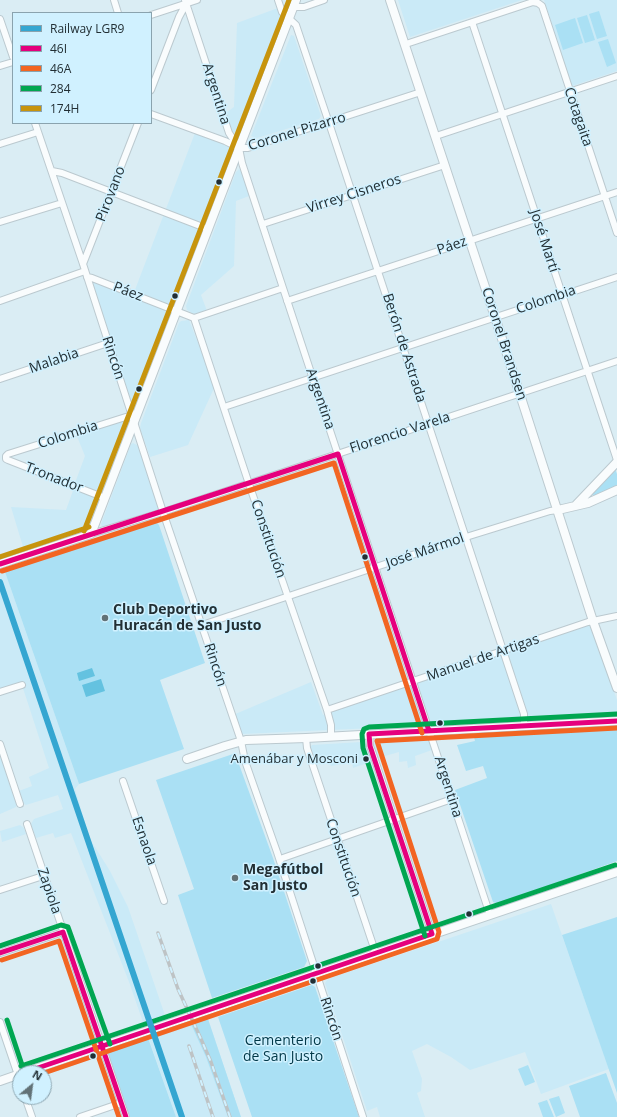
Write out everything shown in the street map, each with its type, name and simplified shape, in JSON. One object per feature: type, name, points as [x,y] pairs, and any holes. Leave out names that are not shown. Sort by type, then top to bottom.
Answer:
[{"type":"street","points":[[114,0],[118,12]]},
{"type":"street","points":[[152,15],[186,2],[197,0]]},
{"type":"street","name":"Berón de Astrada","points":[[278,0],[282,12],[296,25],[524,714],[524,726]]},
{"type":"street","points":[[91,534],[133,419],[177,311],[294,4],[304,7],[324,0]]},
{"type":"street","name":"Coronel Brandsen","points":[[390,0],[406,44],[617,688]]},
{"type":"street","points":[[152,87],[186,2]]},
{"type":"street","name":"Argentina","points":[[186,2],[228,133],[239,148],[242,163],[287,301],[490,915]]},
{"type":"street","name":"Cotagaita","points":[[472,22],[533,2],[542,6],[617,233]]},
{"type":"street","points":[[0,19],[12,54]]},
{"type":"street","points":[[406,44],[472,22]]},
{"type":"street","name":"José Martí","points":[[472,22],[617,461]]},
{"type":"street","points":[[0,66],[12,62]]},
{"type":"street","points":[[436,136],[617,76]]},
{"type":"street","name":"Coronel Pizarro","points":[[152,114],[225,141],[239,148],[252,148],[421,92]]},
{"type":"street","name":"Rincón","points":[[35,124],[83,264],[163,512],[241,741],[245,761],[280,859],[363,1117]]},
{"type":"street","name":"Pirovano","points":[[83,264],[112,193],[138,124]]},
{"type":"street","points":[[0,144],[38,132]]},
{"type":"street","name":"Virrey Cisneros","points":[[263,224],[445,165]]},
{"type":"street","points":[[52,171],[62,173],[208,229]]},
{"type":"street","name":"Páez","points":[[287,301],[617,192]]},
{"type":"street","points":[[0,222],[62,203]]},
{"type":"street","points":[[0,301],[86,274]]},
{"type":"street","name":"Páez","points":[[86,274],[92,278],[194,318]]},
{"type":"street","name":"Colombia","points":[[224,407],[617,277]]},
{"type":"street","points":[[194,318],[283,288]]},
{"type":"street","name":"Constitución","points":[[194,318],[249,484],[327,710],[331,725],[331,737]]},
{"type":"street","name":"Malabia","points":[[0,379],[108,343]]},
{"type":"street","name":"Florencio Varela","points":[[0,564],[249,484],[617,360]]},
{"type":"street","name":"Colombia","points":[[6,456],[8,454],[133,419]]},
{"type":"street","name":"Tronador","points":[[6,456],[8,460],[105,498]]},
{"type":"street","points":[[575,506],[617,461]]},
{"type":"street","points":[[558,510],[588,503],[617,490]]},
{"type":"street","name":"José Mármol","points":[[202,625],[466,537],[550,511],[558,510]]},
{"type":"street","name":"Manuel de Artigas","points":[[327,710],[594,621],[617,616]]},
{"type":"street","points":[[0,692],[22,685]]},
{"type":"street","points":[[187,759],[241,741],[260,739],[331,737],[617,721]]},
{"type":"street","points":[[369,734],[372,754],[432,934]]},
{"type":"street","name":"Constitución","points":[[306,738],[307,748],[376,954]]},
{"type":"street","points":[[0,744],[20,804]]},
{"type":"street","name":"Esnaola","points":[[123,781],[164,901]]},
{"type":"street","points":[[280,859],[452,799]]},
{"type":"street","name":"Zapiola","points":[[27,824],[126,1117]]},
{"type":"street","points":[[50,1065],[617,872]]},
{"type":"street","points":[[0,890],[44,876]]},
{"type":"street","points":[[0,953],[63,932]]},
{"type":"street","points":[[0,1022],[16,1065]]},
{"type":"street","points":[[0,1081],[12,1078]]},
{"type":"street","points":[[80,1117],[121,1103]]},
{"type":"street","points":[[28,1105],[32,1117]]},
{"type":"shaded area","points":[[398,0],[522,0],[410,37]]},
{"type":"shaded area","points":[[544,0],[617,0],[617,71],[572,86]]},
{"type":"shaded area","points":[[278,8],[282,26],[241,131],[235,133],[231,131],[227,112],[234,107],[237,23]]},
{"type":"shaded area","points":[[291,35],[294,36],[321,116],[319,119],[257,138],[251,136]]},
{"type":"shaded area","points":[[195,133],[229,147],[233,153],[139,398],[134,403],[131,402],[89,284],[92,280],[133,295]]},
{"type":"shaded area","points":[[239,169],[242,172],[249,196],[236,201],[234,266],[201,295],[207,311],[196,314],[192,313],[187,310],[186,306],[236,172]]},
{"type":"shaded area","points":[[189,320],[215,386],[188,445],[150,457],[140,428],[141,423],[179,323],[181,321]]},
{"type":"shaded area","points":[[122,420],[126,421],[126,428],[104,489],[102,491],[97,491],[75,483],[85,456],[76,434]]},
{"type":"shaded area","points":[[133,443],[139,446],[159,509],[157,511],[105,528],[102,527],[101,524],[131,444]]},
{"type":"shaded area","points":[[74,488],[98,497],[99,499],[90,523],[79,533],[24,550],[11,507],[66,510]]},
{"type":"shaded area","points":[[0,551],[5,572],[79,784],[75,789],[90,839],[110,871],[128,907],[170,1030],[208,1019],[241,1117],[176,1117],[129,982],[71,833],[55,838],[53,833],[36,838],[31,824],[34,819],[63,809],[58,795],[26,805],[23,803],[19,791],[32,786],[29,777],[49,768],[21,682],[0,689]]},
{"type":"shaded area","points":[[585,625],[592,627],[617,700],[617,717],[242,734],[239,733],[233,715],[311,682],[323,715]]},
{"type":"shaded area","points":[[92,668],[95,676],[79,681],[77,673]]},
{"type":"shaded area","points":[[101,679],[105,691],[86,697],[82,685]]},
{"type":"shaded area","points":[[423,738],[430,740],[432,750],[415,756],[416,765],[408,768],[407,761],[399,762],[399,752],[378,758],[373,745],[375,741]]},
{"type":"shaded area","points":[[361,742],[367,744],[373,761],[353,768],[352,762],[331,766],[329,760],[314,766],[310,748],[312,745]]},
{"type":"shaded area","points":[[0,751],[17,804],[16,807],[0,814]]},
{"type":"shaded area","points":[[20,825],[24,828],[26,834],[2,842],[0,831]]},
{"type":"shaded area","points":[[551,904],[609,1069],[541,1094],[525,1052],[470,1070],[451,1057],[427,1044],[412,1051],[422,1079],[421,1091],[417,1093],[425,1117],[380,1117],[377,1107],[367,1111],[325,983],[328,979]]},
{"type":"green space","points":[[599,11],[607,36],[597,39],[589,14]]},
{"type":"green space","points":[[587,15],[595,40],[585,43],[577,18]]},
{"type":"green space","points":[[575,18],[583,43],[563,50],[555,25]]},
{"type":"green space","points":[[608,39],[616,63],[607,67],[598,42]]},
{"type":"green space","points":[[615,469],[617,474],[617,487],[596,497],[592,494],[612,470]]},
{"type":"green space","name":"Club Deportivo Huracán de San Justo","points":[[155,521],[159,525],[205,663],[160,680],[184,749],[79,784],[5,572]]},
{"type":"green space","points":[[595,728],[617,729],[617,861],[498,904],[493,902],[455,790],[487,778],[483,766],[466,771],[457,745],[475,741],[474,737]]},
{"type":"green space","name":"Megafútbol San Justo","points":[[233,754],[236,756],[273,858],[307,961],[304,967],[212,998],[178,895],[194,889],[156,780]]},
{"type":"green space","points":[[617,917],[617,1093],[562,935]]},
{"type":"green space","name":"Cementerio de San Justo","points":[[312,985],[315,987],[359,1117],[252,1117],[218,1017]]},
{"type":"green space","points":[[208,1019],[241,1117],[228,1117],[206,1057],[191,1024]]},
{"type":"green space","points":[[147,1035],[176,1117],[129,1117],[106,1050]]},
{"type":"green space","points":[[528,1065],[535,1082],[525,1086],[518,1069]]},
{"type":"green space","points":[[606,1073],[617,1103],[617,1117],[580,1117],[569,1086]]},
{"type":"green space","points":[[559,1096],[565,1113],[556,1117],[549,1099]]},
{"type":"green space","points":[[547,1100],[554,1117],[543,1117],[538,1103]]},
{"type":"railway","points":[[158,933],[178,989],[211,1062],[230,1117]]},
{"type":"railway","points":[[189,1046],[213,1117]]},
{"type":"rail line","name":"LGR9","points":[[0,582],[182,1117]]},
{"type":"transit line","name":"174H","points":[[84,531],[289,0]]},
{"type":"transit line","name":"46I","points":[[0,564],[338,454],[429,731]]},
{"type":"transit line","name":"46A","points":[[2,571],[334,463],[422,733]]},
{"type":"transit line","name":"174H","points":[[0,557],[89,527]]},
{"type":"transit line","name":"284","points":[[425,936],[363,748],[362,734],[364,729],[369,727],[617,714]]},
{"type":"transit line","name":"46I","points":[[47,1065],[432,934],[370,746],[369,734],[617,721]]},
{"type":"transit line","name":"46A","points":[[52,1070],[437,939],[439,932],[377,741],[617,728]]},
{"type":"transit line","name":"284","points":[[24,1065],[615,865]]},
{"type":"transit line","name":"284","points":[[0,946],[61,925],[68,927],[110,1044]]},
{"type":"transit line","name":"46I","points":[[0,953],[63,932],[126,1117]]},
{"type":"transit line","name":"46A","points":[[2,960],[59,941],[119,1117]]},
{"type":"transit line","name":"284","points":[[7,1020],[22,1065]]},
{"type":"place","name":"Club Deportivo Huracán de San Justo","points":[[105,618]]},
{"type":"place","name":"Amenábar y Mosconi","points":[[366,759]]},
{"type":"place","name":"Megafútbol San Justo","points":[[235,878]]}]
